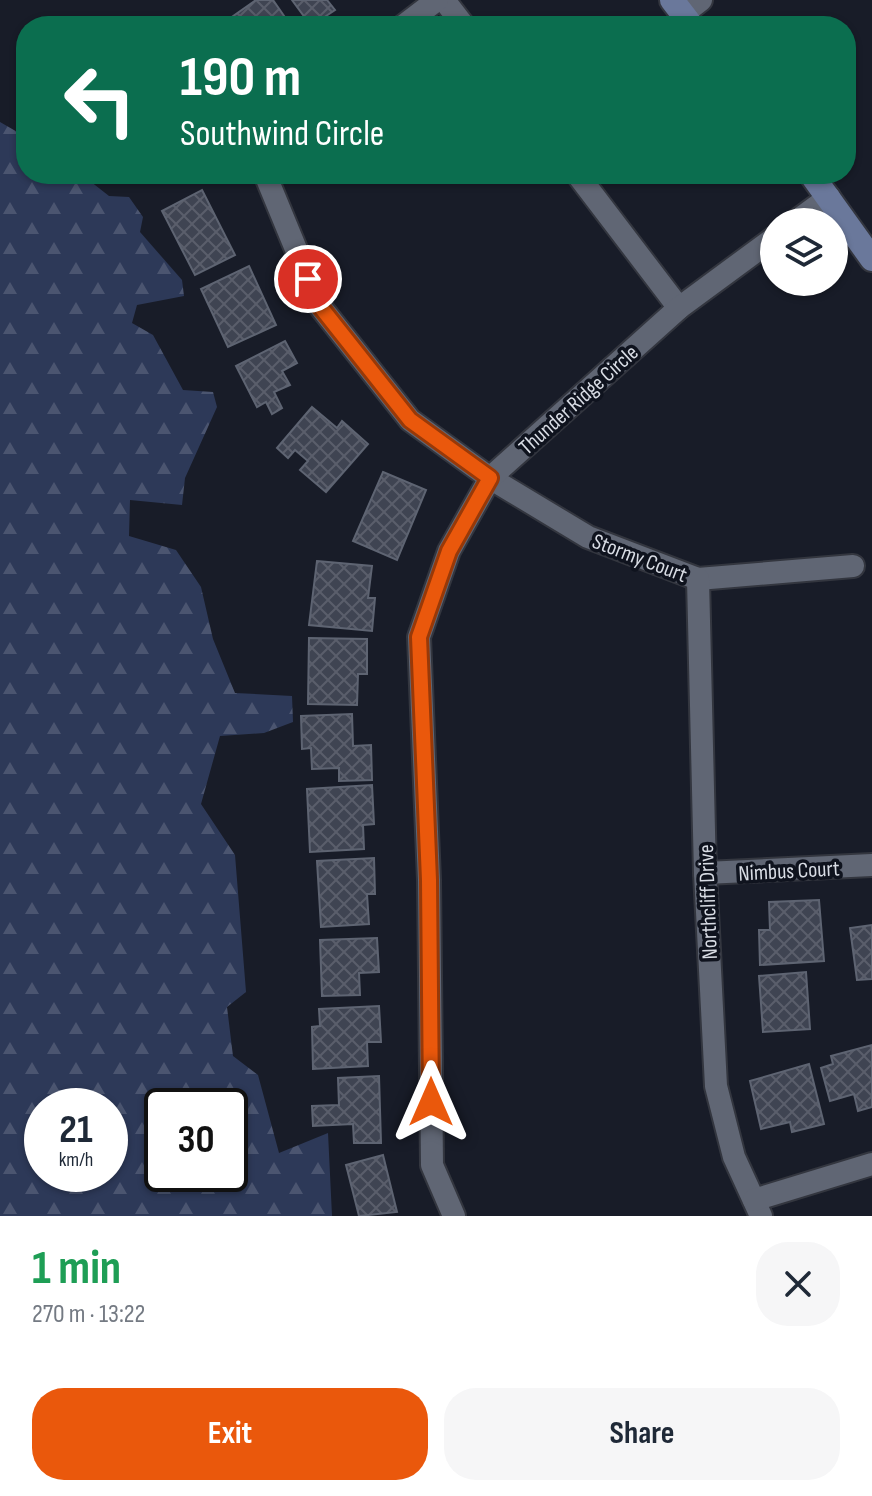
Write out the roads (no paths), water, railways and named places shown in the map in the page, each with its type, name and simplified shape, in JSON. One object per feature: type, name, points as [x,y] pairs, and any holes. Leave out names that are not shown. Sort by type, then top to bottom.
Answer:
[{"type":"street","points":[[416,16],[437,0]]},
{"type":"street","points":[[444,0],[456,16]]},
{"type":"street","name":"Stormy Court","points":[[269,184],[319,305],[410,420],[490,478],[588,537],[698,579],[853,566]]},
{"type":"street","points":[[585,184],[679,308]]},
{"type":"street","points":[[819,184],[872,259]]},
{"type":"street","points":[[814,208],[829,197]]},
{"type":"street","name":"Thunder Ridge Circle","points":[[454,1216],[432,1165],[429,880],[419,637],[449,551],[490,478],[679,308],[760,248]]},
{"type":"street","name":"Northcliff Drive","points":[[698,579],[705,873],[716,1086],[734,1157],[757,1208]]},
{"type":"street","name":"Nimbus Court","points":[[705,873],[872,865]]},
{"type":"street","points":[[757,1208],[872,1164]]}]
